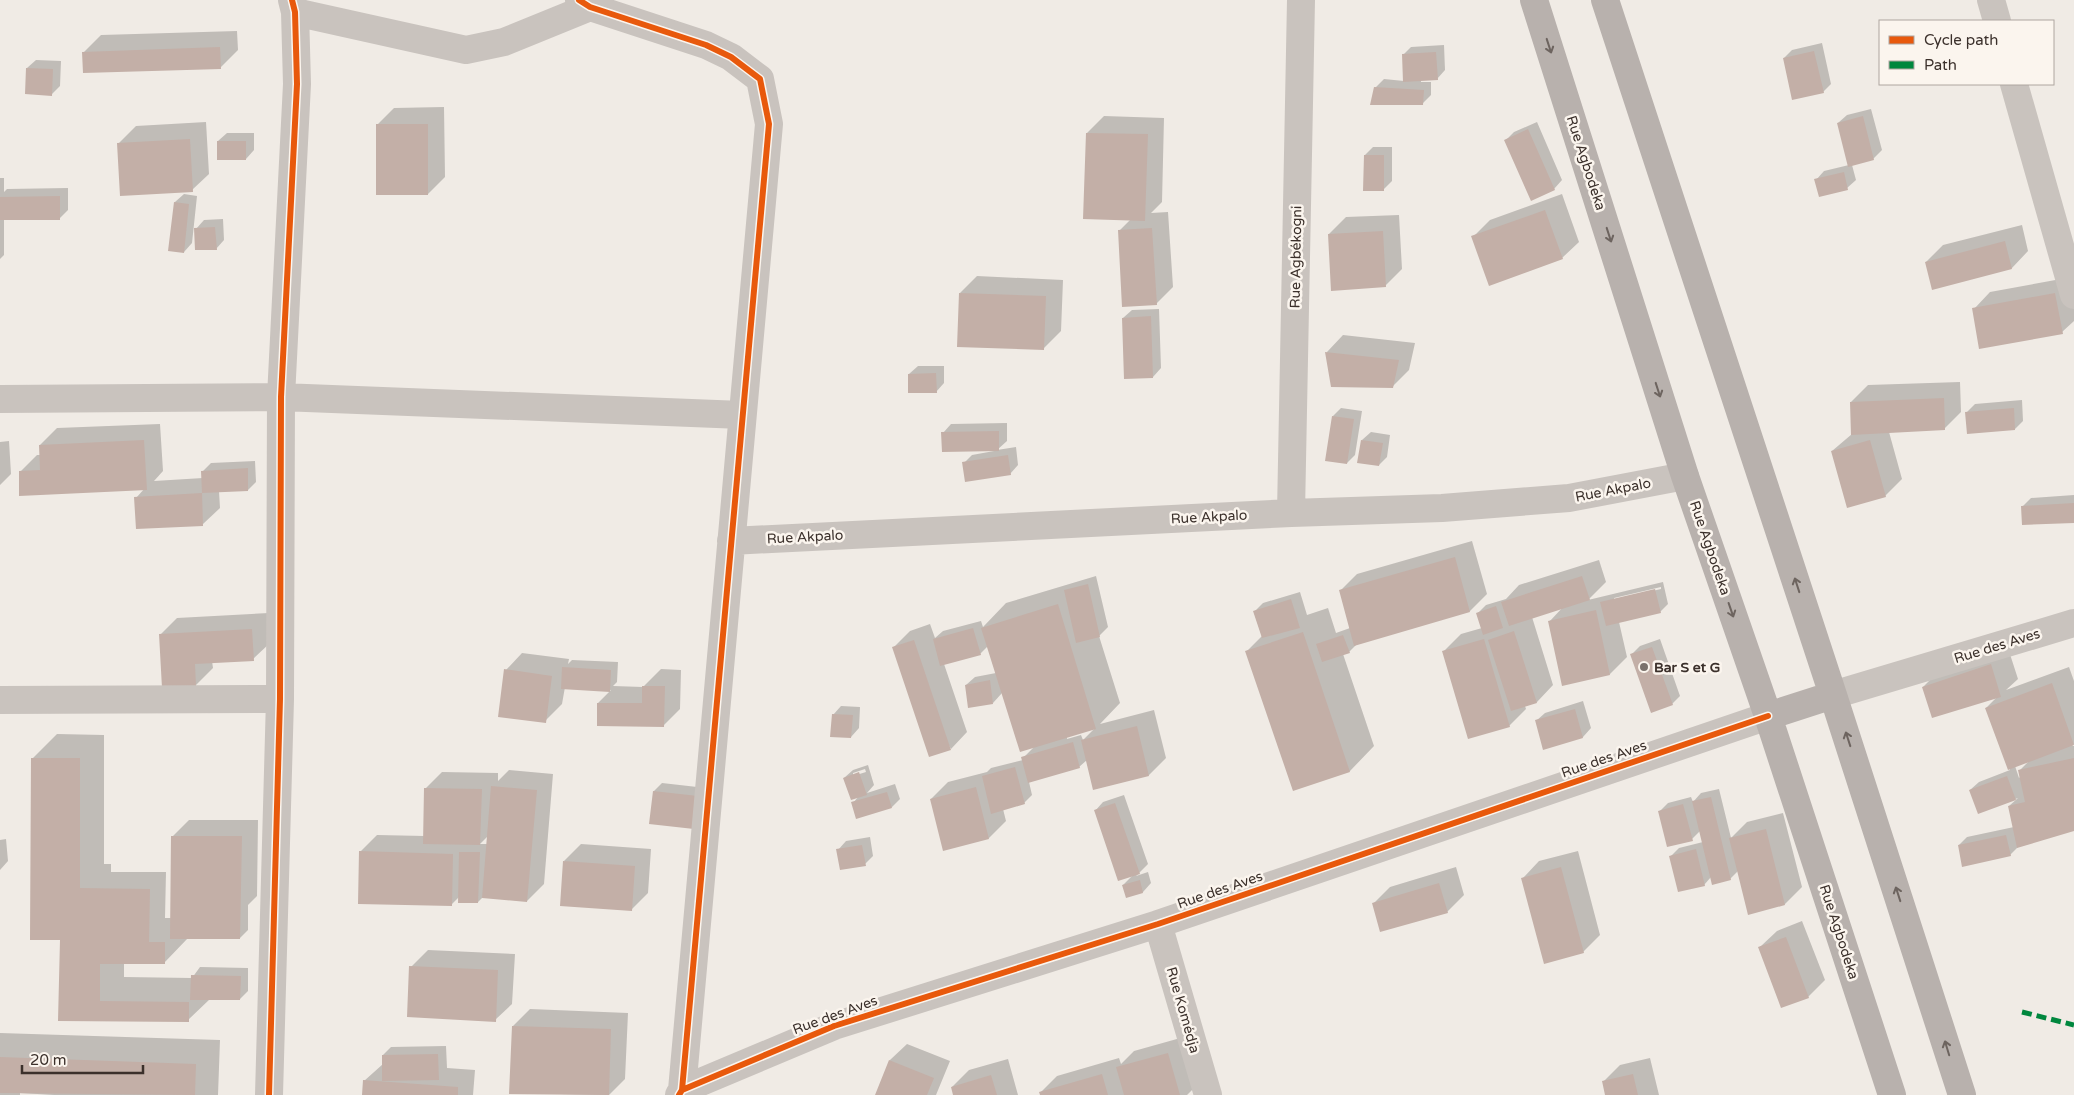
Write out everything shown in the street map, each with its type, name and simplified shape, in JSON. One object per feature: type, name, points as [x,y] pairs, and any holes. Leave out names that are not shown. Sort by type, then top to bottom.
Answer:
[{"type":"main road","name":"Rue Agbodeka","points":[[1534,0],[1685,476],[1768,716],[1892,1095]]},
{"type":"main road","points":[[1605,0],[1962,1095]]},
{"type":"main road","points":[[1768,716],[1833,695]]},
{"type":"street","name":"Rue Agbékogni","points":[[1290,513],[1301,0]]},
{"type":"street","points":[[1991,0],[1997,20]]},
{"type":"street","points":[[269,1095],[280,699],[281,397],[297,84],[294,6],[466,50],[504,42],[588,2],[706,45],[731,57],[760,79],[769,124],[682,1093]]},
{"type":"street","points":[[2014,85],[2074,295]]},
{"type":"street","points":[[0,399],[281,397],[742,415]]},
{"type":"street","name":"Rue Akpalo","points":[[731,541],[1290,513],[1442,508],[1569,498],[1685,476]]},
{"type":"street","name":"Rue des Aves","points":[[1833,695],[2074,624]]},
{"type":"street","points":[[0,700],[280,699]]},
{"type":"street","name":"Rue des Aves","points":[[682,1093],[834,1026],[1158,924],[1768,716]]},
{"type":"street","name":"Rue Komédja","points":[[1158,924],[1208,1095]]},
{"type":"building","points":[[220,47],[221,69],[83,73],[82,52]]},
{"type":"building","points":[[1814,51],[1824,93],[1792,100],[1783,58]]},
{"type":"building","points":[[1436,52],[1438,80],[1403,82],[1402,54]]},
{"type":"building","points":[[26,68],[53,69],[52,96],[25,94]]},
{"type":"building","points":[[1374,87],[1424,90],[1423,105],[1370,105]]},
{"type":"building","points":[[1863,116],[1874,160],[1848,167],[1837,123]]},
{"type":"building","points":[[376,124],[428,124],[428,195],[376,195]]},
{"type":"building","points":[[1528,129],[1555,190],[1531,201],[1504,140]]},
{"type":"building","points":[[1086,133],[1148,134],[1145,221],[1083,219]]},
{"type":"building","points":[[190,139],[193,192],[120,196],[117,143]]},
{"type":"building","points":[[217,141],[246,141],[246,160],[217,160]]},
{"type":"building","points":[[1364,155],[1384,155],[1384,191],[1363,191]]},
{"type":"building","points":[[1844,172],[1848,190],[1819,197],[1814,179]]},
{"type":"building","points":[[60,196],[60,220],[0,220],[0,197]]},
{"type":"building","points":[[174,202],[189,204],[184,253],[168,251]]},
{"type":"building","points":[[1545,210],[1563,259],[1489,286],[1471,236]]},
{"type":"building","points":[[215,227],[217,250],[195,250],[194,228]]},
{"type":"building","points":[[1152,228],[1157,305],[1122,307],[1118,230]]},
{"type":"building","points":[[1383,231],[1386,287],[1331,291],[1328,234]]},
{"type":"building","points":[[2005,241],[2012,269],[1932,290],[1925,262]]},
{"type":"building","points":[[959,293],[1046,296],[1044,350],[957,347]]},
{"type":"building","points":[[2055,293],[2063,334],[1979,349],[1972,308]]},
{"type":"building","points":[[1151,316],[1153,378],[1124,379],[1122,318]]},
{"type":"building","points":[[1325,352],[1399,360],[1393,388],[1331,387]]},
{"type":"building","points":[[936,373],[937,393],[908,393],[908,374]]},
{"type":"building","points":[[1944,398],[1945,430],[1851,435],[1850,402]]},
{"type":"building","points":[[2014,408],[2015,430],[1967,434],[1965,412]]},
{"type":"building","points":[[1332,416],[1354,419],[1347,464],[1325,461]]},
{"type":"building","points":[[999,431],[999,451],[942,452],[941,432]]},
{"type":"building","points":[[144,440],[147,490],[19,496],[19,471],[40,470],[39,445]]},
{"type":"building","points":[[1361,440],[1383,443],[1379,466],[1357,463]]},
{"type":"building","points":[[1870,440],[1886,497],[1847,508],[1831,451]]},
{"type":"building","points":[[1008,455],[1011,475],[965,482],[962,462]]},
{"type":"building","points":[[248,468],[248,491],[202,493],[201,471]]},
{"type":"building","points":[[202,493],[203,526],[136,529],[134,497]]},
{"type":"building","points":[[2074,503],[2074,523],[2022,525],[2021,506]]},
{"type":"building","points":[[1455,557],[1470,612],[1354,646],[1339,590]]},
{"type":"building","points":[[1582,576],[1590,600],[1509,626],[1501,602]]},
{"type":"building","points":[[1088,584],[1100,637],[1076,643],[1064,590]]},
{"type":"building","points":[[1655,589],[1661,613],[1606,626],[1600,602]]},
{"type":"building","points":[[1291,599],[1300,628],[1262,638],[1253,611]]},
{"type":"building","points":[[1058,604],[1096,729],[1020,752],[981,628]]},
{"type":"building","points":[[1496,606],[1503,628],[1483,635],[1476,613]]},
{"type":"building","points":[[1596,610],[1610,675],[1562,686],[1548,621]]},
{"type":"building","points":[[973,628],[981,655],[940,666],[933,639]]},
{"type":"building","points":[[252,629],[254,661],[195,664],[196,686],[162,688],[159,634]]},
{"type":"building","points":[[1514,631],[1537,703],[1511,711],[1488,640]]},
{"type":"building","points":[[1303,632],[1350,772],[1293,791],[1245,651]]},
{"type":"building","points":[[1343,635],[1350,653],[1322,662],[1316,644]]},
{"type":"building","points":[[1484,639],[1510,727],[1468,739],[1442,651]]},
{"type":"building","points":[[914,640],[951,750],[929,757],[892,647]]},
{"type":"building","points":[[1652,647],[1673,705],[1651,713],[1630,654]]},
{"type":"building","points":[[1991,664],[2001,697],[1932,718],[1922,687]]},
{"type":"building","points":[[562,667],[611,670],[610,692],[561,689]]},
{"type":"building","points":[[504,669],[552,676],[546,723],[498,717]]},
{"type":"building","points":[[990,680],[993,704],[968,708],[965,685]]},
{"type":"building","points":[[2052,683],[2074,745],[2008,770],[1985,708]]},
{"type":"building","points":[[642,686],[665,686],[664,727],[597,726],[597,703],[642,703]]},
{"type":"building","points":[[1575,709],[1583,738],[1543,750],[1535,720]]},
{"type":"building","points":[[832,714],[853,715],[851,738],[830,737]]},
{"type":"building","points":[[1137,726],[1149,776],[1093,790],[1081,740]]},
{"type":"building","points":[[1073,742],[1080,768],[1028,783],[1021,757]]},
{"type":"building","points":[[31,758],[80,758],[80,888],[150,889],[149,942],[165,942],[165,964],[100,964],[100,1001],[189,1002],[189,1022],[58,1021],[60,940],[30,940]]},
{"type":"building","points":[[2074,758],[2074,831],[2017,848],[2008,806],[2025,802],[2018,770]]},
{"type":"building","points":[[1015,767],[1025,804],[991,814],[982,776]]},
{"type":"building","points":[[859,772],[867,795],[851,800],[843,778]]},
{"type":"building","points":[[2007,776],[2016,800],[1978,814],[1969,790]]},
{"type":"building","points":[[491,786],[537,790],[527,902],[482,898]]},
{"type":"building","points":[[976,787],[989,839],[943,851],[930,799]]},
{"type":"building","points":[[424,788],[482,789],[480,845],[423,844]]},
{"type":"building","points":[[653,791],[698,796],[694,829],[649,824]]},
{"type":"building","points":[[887,792],[892,808],[856,819],[851,802]]},
{"type":"building","points":[[1711,797],[1731,880],[1712,885],[1692,801]]},
{"type":"building","points":[[1115,803],[1140,874],[1118,881],[1094,810]]},
{"type":"building","points":[[1683,804],[1693,841],[1667,847],[1658,811]]},
{"type":"building","points":[[1766,829],[1785,905],[1748,915],[1729,838]]},
{"type":"building","points":[[2006,835],[2011,856],[1962,867],[1958,845]]},
{"type":"building","points":[[171,836],[242,836],[240,939],[170,939]]},
{"type":"building","points":[[862,845],[866,866],[840,870],[836,849]]},
{"type":"building","points":[[1696,849],[1705,886],[1678,892],[1669,856]]},
{"type":"building","points":[[359,851],[453,854],[452,906],[358,904]]},
{"type":"building","points":[[459,852],[480,852],[478,903],[458,903]]},
{"type":"building","points":[[563,861],[635,866],[632,911],[560,906]]},
{"type":"building","points":[[1561,867],[1584,953],[1544,964],[1521,878]]},
{"type":"building","points":[[1140,880],[1143,893],[1126,898],[1122,885]]},
{"type":"building","points":[[1439,883],[1448,913],[1380,932],[1372,903]]},
{"type":"building","points":[[1786,937],[1809,998],[1781,1008],[1758,947]]},
{"type":"building","points":[[409,966],[498,970],[496,1022],[407,1017]]},
{"type":"building","points":[[191,975],[241,976],[240,1000],[190,1000]]},
{"type":"building","points":[[512,1026],[611,1029],[609,1095],[509,1094]]},
{"type":"building","points":[[1168,1053],[1180,1095],[1124,1095],[1116,1067]]},
{"type":"building","points":[[438,1054],[439,1080],[382,1081],[382,1055]]},
{"type":"building","points":[[0,1057],[196,1064],[195,1095],[0,1093]]},
{"type":"building","points":[[889,1060],[934,1078],[927,1095],[875,1095]]},
{"type":"building","points":[[1102,1074],[1108,1095],[1040,1095],[1039,1092]]},
{"type":"building","points":[[1633,1074],[1638,1095],[1605,1095],[1602,1081]]},
{"type":"building","points":[[991,1075],[997,1095],[953,1095],[951,1087]]},
{"type":"building","points":[[363,1080],[458,1087],[458,1095],[362,1095]]},
{"type":"marked path","points":[[2022,1012],[2074,1025]]},
{"type":"cycle path","points":[[269,1095],[280,699],[281,397],[297,84],[295,12],[292,0]]},
{"type":"cycle path","points":[[579,0],[590,7],[706,45],[731,57],[760,79],[769,124],[682,1090],[679,1095]]},
{"type":"cycle path","points":[[682,1090],[834,1026],[1158,924],[1768,716]]},
{"type":"place","name":"Bar S et G","points":[[1644,667]]}]
